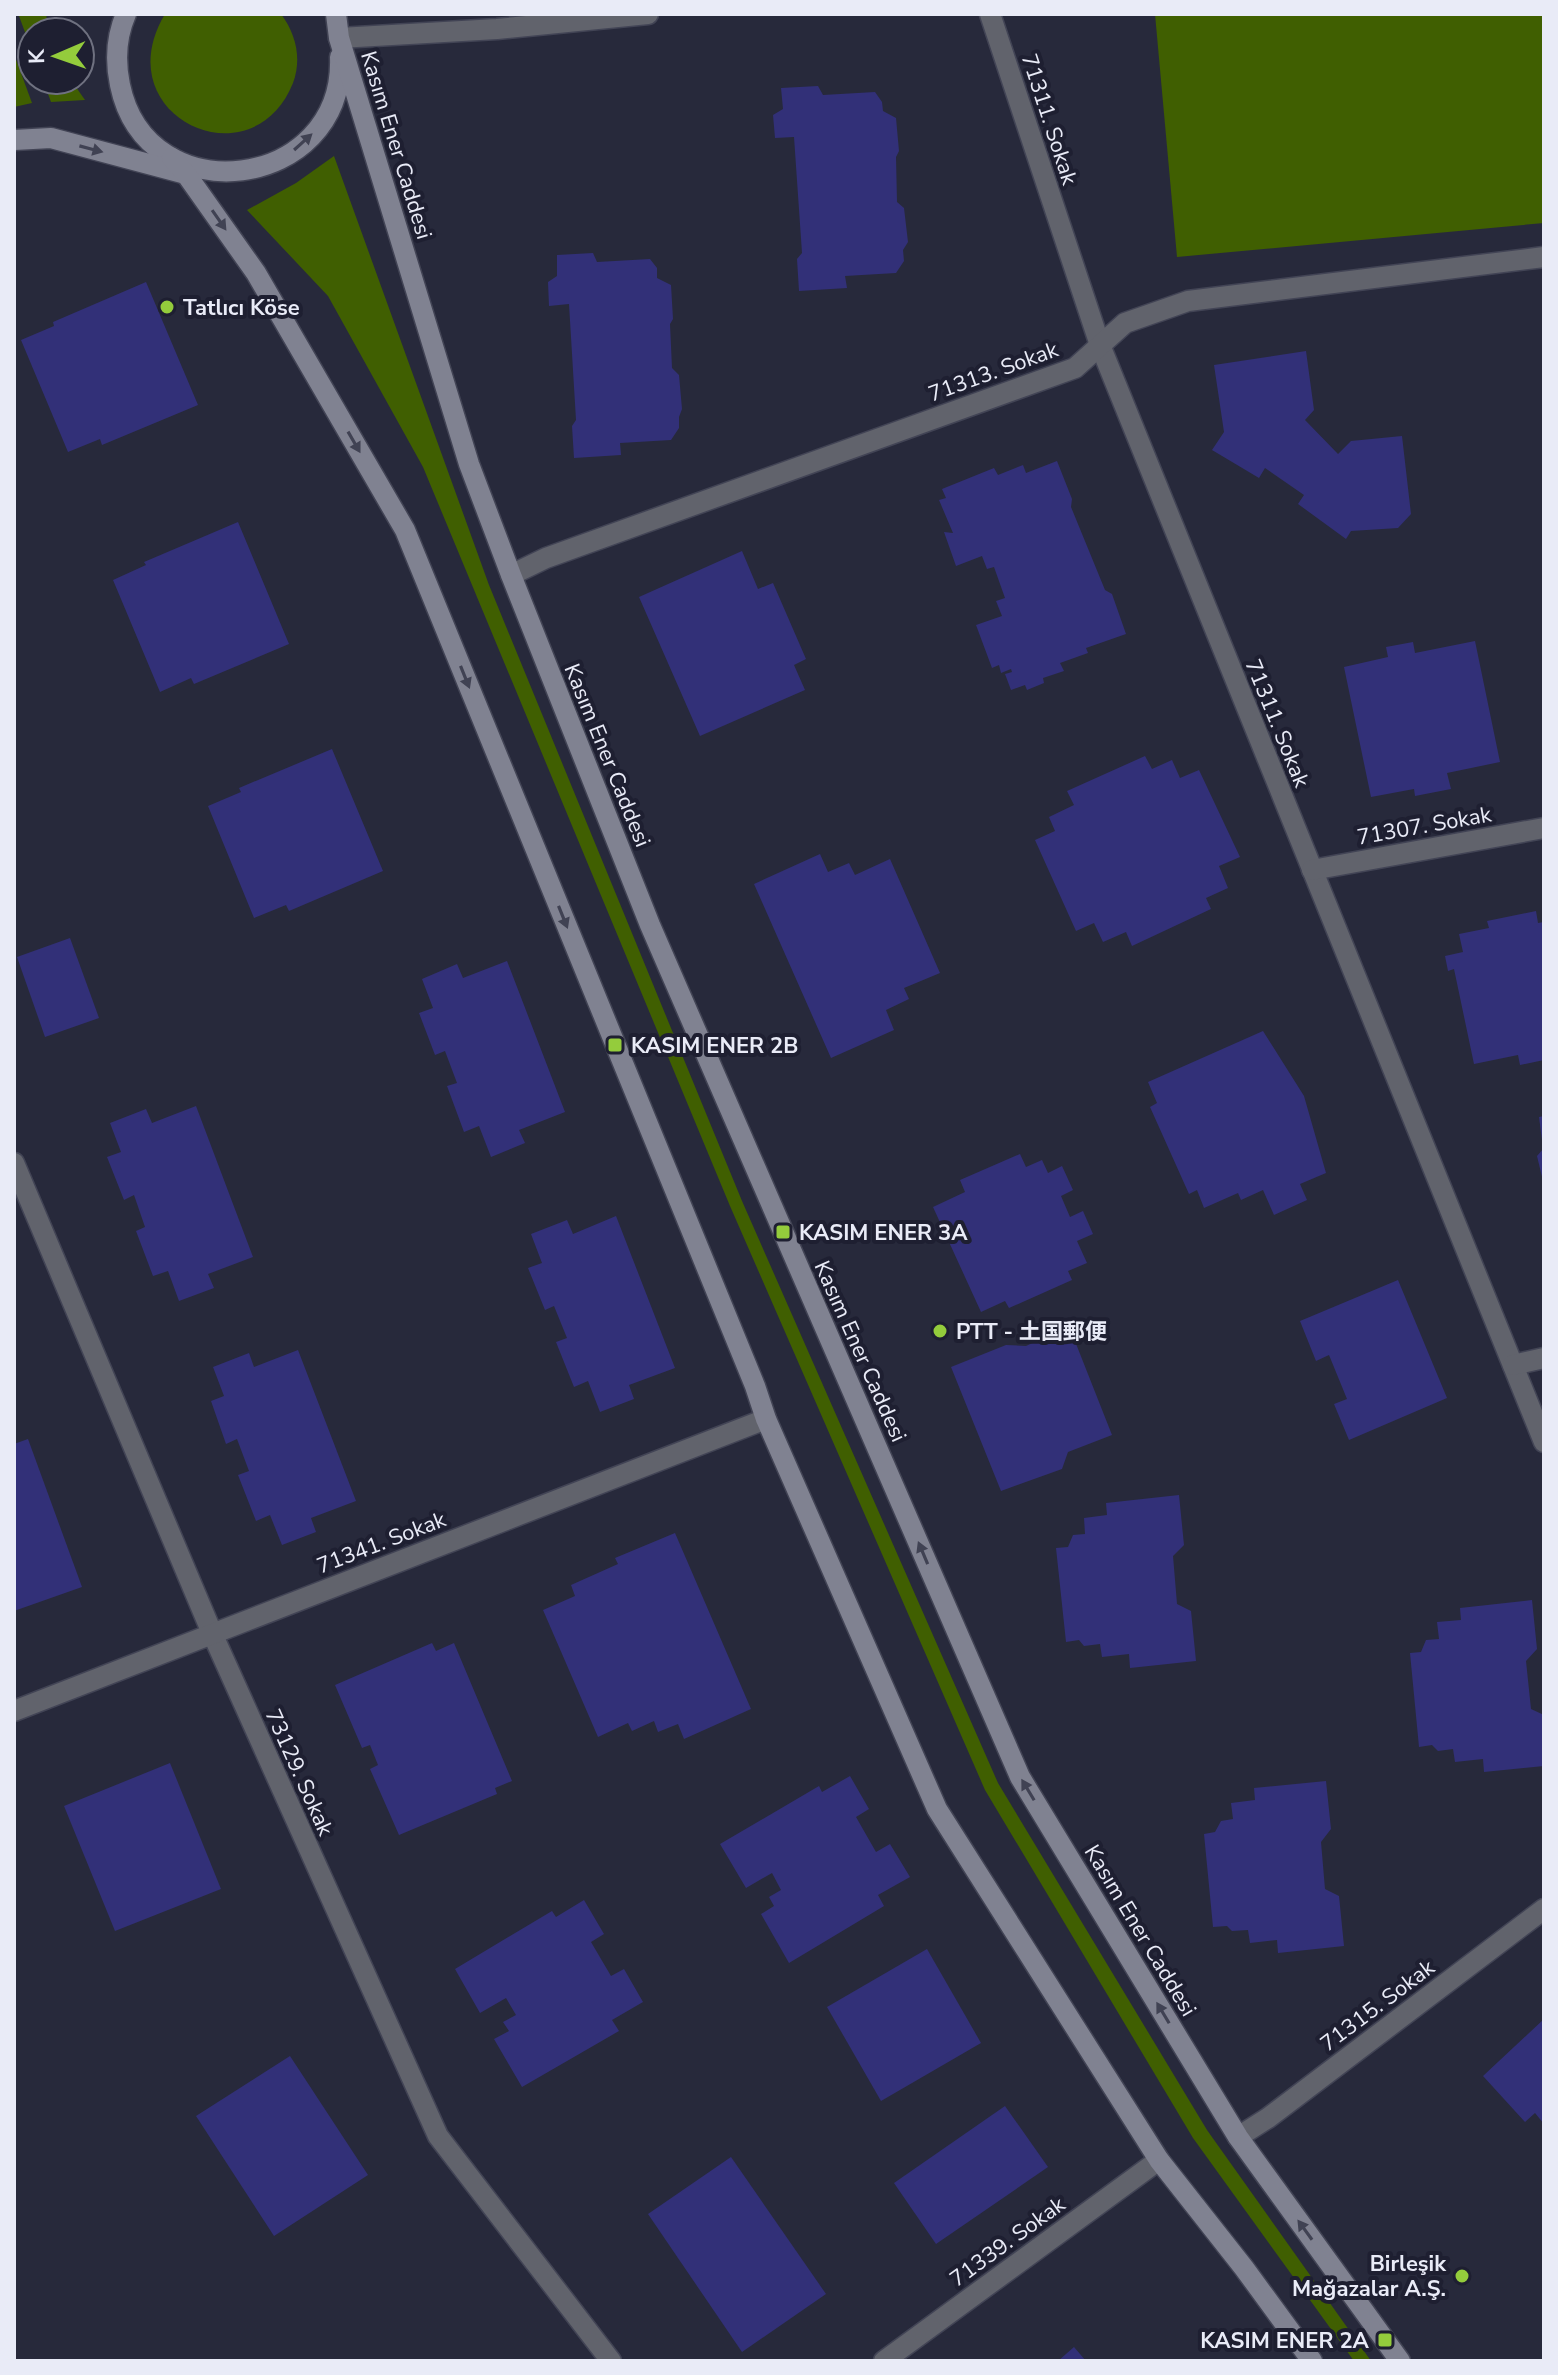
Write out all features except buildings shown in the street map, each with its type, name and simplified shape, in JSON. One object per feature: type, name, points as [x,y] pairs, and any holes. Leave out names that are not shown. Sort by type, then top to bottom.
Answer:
[{"type":"main road","points":[[126,14],[120,28],[116,65],[123,102],[144,135],[172,158],[196,172],[405,530],[766,1419],[937,1809],[1159,2160],[1312,2361]]},
{"type":"main road","name":"Kasım Ener Caddesi","points":[[334,14],[469,464],[511,575],[650,925],[1020,1777],[1238,2137],[1400,2361]]},
{"type":"main road","points":[[14,140],[51,138],[196,172],[243,172],[278,161],[308,140],[329,110],[341,75],[339,38]]},
{"type":"street","points":[[339,38],[497,29],[648,14]]},
{"type":"street","name":"71311. Sokak","points":[[990,14],[1100,345],[1544,1442]]},
{"type":"street","name":"71313. Sokak","points":[[511,575],[546,558],[1075,368],[1125,323],[1188,301],[1544,257]]},
{"type":"street","name":"71307. Sokak","points":[[1312,870],[1544,828]]},
{"type":"street","name":"73129. Sokak","points":[[14,1163],[212,1633],[438,2136],[611,2361]]},
{"type":"street","points":[[1513,1365],[1544,1358]]},
{"type":"street","name":"71341. Sokak","points":[[14,1711],[766,1419]]},
{"type":"street","name":"71315. Sokak","points":[[1238,2137],[1268,2118],[1544,1909]]},
{"type":"street","name":"71339. Sokak","points":[[884,2361],[1159,2160]]},
{"type":"green space","points":[[46,14],[46,16],[19,16]]},
{"type":"green space","points":[[165,14],[281,14],[294,38],[297,65],[293,83],[273,114],[247,130],[218,133],[191,125],[168,108],[154,82],[151,50]]},
{"type":"green space","points":[[1155,14],[1544,14],[1544,223],[1177,257]]},
{"type":"green space","points":[[14,54],[16,96],[29,96],[32,103],[14,107]]},
{"type":"green space","points":[[49,96],[82,96],[85,100],[51,102]]},
{"type":"green space","points":[[334,156],[489,585],[742,1201],[998,1783],[1207,2130],[1371,2361],[1354,2361],[1193,2138],[985,1790],[730,1206],[423,467],[328,296],[247,210],[296,183]]},
{"type":"place","name":"Tatlıcı Köse","points":[[167,307]]},
{"type":"place","name":"KASIM ENER 2B","points":[[615,1045]]},
{"type":"place","name":"KASIM ENER 3A","points":[[783,1232]]},
{"type":"place","name":"PTT - 土国郵便","points":[[940,1331]]},
{"type":"place","name":"Birleşik Mağazalar A.Ş.","points":[[1462,2276]]},
{"type":"place","name":"KASIM ENER 2A","points":[[1385,2340]]}]
